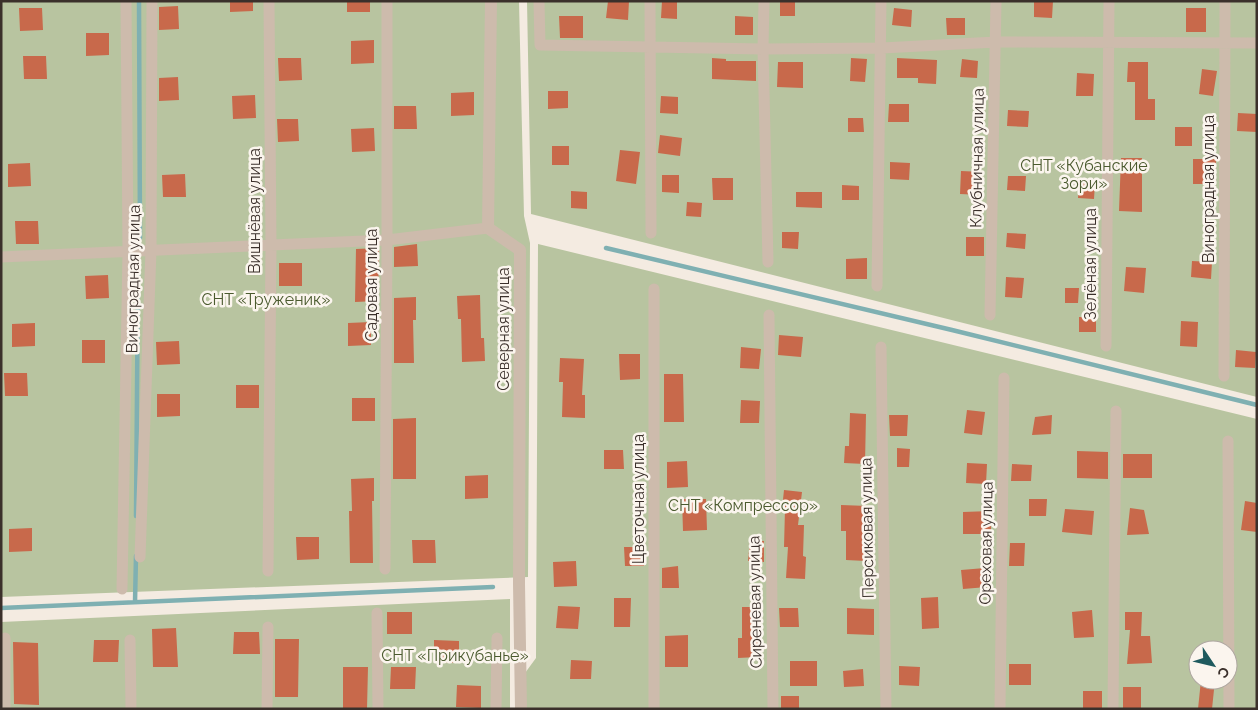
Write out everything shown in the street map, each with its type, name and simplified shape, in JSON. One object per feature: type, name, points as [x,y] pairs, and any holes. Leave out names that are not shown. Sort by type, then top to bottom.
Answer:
[{"type":"street","points":[[122,589],[128,251],[126,1]]},
{"type":"street","name":"Виноградная улица","points":[[140,557],[151,250],[152,1]]},
{"type":"street","name":"Вишнёвая улица","points":[[268,571],[271,246],[269,1]]},
{"type":"street","name":"Садовая улица","points":[[385,569],[388,240],[387,1]]},
{"type":"street","points":[[1,257],[388,240],[488,228],[491,1]]},
{"type":"street","points":[[539,1],[540,45],[763,49],[882,48],[996,42],[1257,43]]},
{"type":"street","points":[[650,1],[652,233]]},
{"type":"street","points":[[764,1],[763,49],[768,262]]},
{"type":"street","points":[[878,286],[881,1]]},
{"type":"street","name":"Клубничная улица","points":[[990,315],[996,1]]},
{"type":"street","name":"Зелёная улица","points":[[1106,346],[1109,1]]},
{"type":"street","name":"Виноградная улица","points":[[1224,376],[1225,1]]},
{"type":"street","name":"Северная улица","points":[[488,228],[520,250],[519,584],[521,709]]},
{"type":"street","name":"Цветочная улица","points":[[654,289],[654,709]]},
{"type":"street","name":"Сиреневая улица","points":[[769,316],[773,709]]},
{"type":"street","name":"Персиковая улица","points":[[880,346],[886,709]]},
{"type":"street","name":"Ореховая улица","points":[[1000,709],[1004,378]]},
{"type":"street","points":[[1113,709],[1116,411]]},
{"type":"street","points":[[1228,441],[1229,709]]},
{"type":"street","points":[[377,614],[378,709]]},
{"type":"street","points":[[267,709],[268,627]]},
{"type":"street","points":[[5,638],[5,709]]},
{"type":"street","points":[[496,709],[497,638]]},
{"type":"street","points":[[130,640],[131,709]]},
{"type":"green space","name":"СНТ «Труженик»","points":[[1,1],[519,1],[524,216],[530,243],[528,577],[1,597]]},
{"type":"green space","name":"СНТ «Кубанские Зори»","points":[[527,1],[1257,1],[1257,397],[531,214]]},
{"type":"green space","name":"СНТ «Компрессор»","points":[[538,244],[1257,419],[1257,709],[517,709],[517,684],[536,658]]},
{"type":"green space","name":"СНТ «Прикубанье»","points":[[510,599],[510,709],[1,709],[1,622]]},
{"type":"building","points":[[230,1],[253,1],[253,11],[230,12]]},
{"type":"building","points":[[347,1],[370,1],[370,12],[347,12]]},
{"type":"building","points":[[608,1],[629,1],[628,20],[606,18]]},
{"type":"building","points":[[662,1],[677,1],[677,19],[661,18]]},
{"type":"building","points":[[780,1],[795,1],[795,16],[780,16]]},
{"type":"building","points":[[1034,1],[1053,1],[1052,18],[1034,17]]},
{"type":"building","points":[[178,6],[179,29],[159,30],[159,7]]},
{"type":"building","points":[[19,8],[42,8],[43,30],[20,31]]},
{"type":"building","points":[[894,8],[912,10],[911,27],[892,25]]},
{"type":"building","points":[[1186,8],[1206,8],[1206,32],[1186,32]]},
{"type":"building","points":[[559,16],[583,16],[583,38],[560,38]]},
{"type":"building","points":[[735,16],[753,17],[753,35],[735,35]]},
{"type":"building","points":[[946,18],[965,18],[965,35],[947,35]]},
{"type":"building","points":[[86,33],[109,33],[109,55],[86,56]]},
{"type":"building","points":[[374,40],[374,63],[351,64],[351,41]]},
{"type":"building","points":[[23,56],[46,56],[47,79],[24,79]]},
{"type":"building","points":[[278,58],[301,58],[302,80],[279,81]]},
{"type":"building","points":[[712,58],[726,59],[726,61],[756,61],[756,81],[712,79]]},
{"type":"building","points":[[851,58],[867,59],[865,82],[850,81]]},
{"type":"building","points":[[897,58],[937,60],[936,84],[918,83],[918,78],[897,78]]},
{"type":"building","points":[[962,59],[978,61],[977,78],[960,77]]},
{"type":"building","points":[[778,62],[803,62],[803,88],[777,87]]},
{"type":"building","points":[[1128,62],[1148,62],[1148,99],[1155,99],[1155,120],[1135,120],[1135,82],[1127,82]]},
{"type":"building","points":[[1202,69],[1217,71],[1213,96],[1199,94]]},
{"type":"building","points":[[1077,73],[1094,74],[1093,96],[1076,96]]},
{"type":"building","points":[[178,77],[179,100],[159,101],[159,78]]},
{"type":"building","points":[[548,91],[568,91],[568,108],[548,109]]},
{"type":"building","points":[[474,92],[474,115],[451,116],[451,93]]},
{"type":"building","points":[[255,95],[256,118],[233,119],[232,96]]},
{"type":"building","points":[[661,96],[678,97],[678,114],[660,113]]},
{"type":"building","points":[[889,104],[909,104],[909,122],[888,122]]},
{"type":"building","points":[[394,106],[416,106],[417,129],[394,129]]},
{"type":"building","points":[[1008,110],[1029,111],[1028,127],[1007,126]]},
{"type":"building","points":[[1238,113],[1257,114],[1257,132],[1237,131]]},
{"type":"building","points":[[848,118],[863,118],[864,132],[848,132]]},
{"type":"building","points":[[277,119],[298,119],[299,141],[278,142]]},
{"type":"building","points":[[1175,127],[1192,127],[1192,146],[1175,146]]},
{"type":"building","points":[[374,128],[375,151],[352,152],[351,129]]},
{"type":"building","points":[[660,135],[682,138],[680,156],[658,153]]},
{"type":"building","points":[[552,146],[569,146],[569,165],[552,165]]},
{"type":"building","points":[[620,150],[640,152],[636,184],[616,181]]},
{"type":"building","points":[[1121,158],[1142,158],[1142,212],[1119,211]]},
{"type":"building","points":[[1193,159],[1216,159],[1216,184],[1193,184]]},
{"type":"building","points":[[890,162],[910,163],[909,180],[890,179]]},
{"type":"building","points":[[30,163],[31,186],[8,187],[8,164]]},
{"type":"building","points":[[961,171],[983,172],[982,195],[960,194]]},
{"type":"building","points":[[185,174],[186,197],[163,197],[162,175]]},
{"type":"building","points":[[662,175],[679,175],[679,193],[662,192]]},
{"type":"building","points":[[1008,176],[1026,176],[1025,191],[1007,190]]},
{"type":"building","points":[[712,178],[733,178],[733,200],[713,200]]},
{"type":"building","points":[[1079,182],[1095,183],[1094,199],[1078,198]]},
{"type":"building","points":[[842,185],[859,186],[859,200],[842,200]]},
{"type":"building","points":[[571,191],[587,192],[587,209],[571,208]]},
{"type":"building","points":[[796,192],[822,192],[822,208],[796,207]]},
{"type":"building","points":[[687,202],[702,203],[701,217],[686,216]]},
{"type":"building","points":[[15,221],[38,221],[39,244],[16,244]]},
{"type":"building","points":[[782,232],[799,232],[798,249],[782,248]]},
{"type":"building","points":[[1007,233],[1026,234],[1025,249],[1006,247]]},
{"type":"building","points":[[966,237],[984,237],[984,256],[966,256]]},
{"type":"building","points":[[417,244],[418,266],[394,267],[394,247]]},
{"type":"building","points":[[379,248],[378,301],[355,302],[356,249]]},
{"type":"building","points":[[867,258],[867,279],[846,279],[846,259]]},
{"type":"building","points":[[1192,261],[1212,262],[1211,279],[1191,277]]},
{"type":"building","points":[[279,263],[302,263],[302,286],[279,286]]},
{"type":"building","points":[[1126,267],[1146,268],[1144,293],[1124,291]]},
{"type":"building","points":[[108,275],[109,298],[86,299],[85,276]]},
{"type":"building","points":[[1006,277],[1024,278],[1022,298],[1005,297]]},
{"type":"building","points":[[1065,288],[1079,288],[1078,303],[1065,303]]},
{"type":"building","points":[[480,295],[481,338],[484,338],[485,361],[462,362],[461,319],[458,319],[457,296]]},
{"type":"building","points":[[416,297],[416,320],[413,320],[414,363],[394,363],[394,298]]},
{"type":"building","points":[[1079,317],[1096,317],[1096,332],[1079,332]]},
{"type":"building","points":[[1181,321],[1198,322],[1197,347],[1180,346]]},
{"type":"building","points":[[371,322],[371,345],[348,346],[348,323]]},
{"type":"building","points":[[35,323],[35,346],[12,347],[12,324]]},
{"type":"building","points":[[779,335],[803,337],[801,357],[778,355]]},
{"type":"building","points":[[82,340],[105,340],[105,363],[82,363]]},
{"type":"building","points":[[179,341],[180,364],[157,365],[156,342]]},
{"type":"building","points":[[741,347],[761,349],[759,369],[740,368]]},
{"type":"building","points":[[1236,350],[1256,352],[1255,368],[1235,367]]},
{"type":"building","points":[[619,354],[640,354],[640,379],[620,380]]},
{"type":"building","points":[[560,358],[584,359],[582,395],[585,395],[585,418],[562,417],[563,382],[559,382]]},
{"type":"building","points":[[4,373],[27,373],[28,396],[5,396]]},
{"type":"building","points":[[664,374],[683,374],[684,422],[664,422]]},
{"type":"building","points":[[236,385],[259,385],[259,408],[236,408]]},
{"type":"building","points":[[157,394],[180,394],[180,416],[157,417]]},
{"type":"building","points":[[352,398],[375,398],[375,421],[352,421]]},
{"type":"building","points":[[741,400],[760,401],[759,423],[740,423]]},
{"type":"building","points":[[967,410],[985,412],[982,435],[964,433]]},
{"type":"building","points":[[850,413],[866,414],[865,464],[844,463],[845,446],[849,446]]},
{"type":"building","points":[[889,415],[908,415],[907,436],[890,436]]},
{"type":"building","points":[[1052,415],[1051,434],[1032,435],[1035,417]]},
{"type":"building","points":[[416,418],[416,479],[393,479],[393,419]]},
{"type":"building","points":[[897,448],[910,449],[909,467],[897,467]]},
{"type":"building","points":[[604,450],[623,450],[624,469],[604,469]]},
{"type":"building","points":[[1077,451],[1108,452],[1108,479],[1077,478]]},
{"type":"building","points":[[1123,454],[1152,454],[1152,478],[1123,478]]},
{"type":"building","points":[[687,461],[688,487],[667,488],[667,462]]},
{"type":"building","points":[[967,463],[987,464],[986,484],[966,483]]},
{"type":"building","points":[[1012,464],[1032,465],[1031,481],[1011,481]]},
{"type":"building","points":[[488,475],[488,498],[465,499],[465,476]]},
{"type":"building","points":[[374,478],[374,501],[372,501],[373,563],[350,563],[349,511],[352,511],[351,479]]},
{"type":"building","points":[[784,490],[802,492],[798,525],[804,525],[803,556],[806,557],[805,579],[786,578],[788,547],[784,547],[785,509],[782,509]]},
{"type":"building","points":[[682,499],[706,499],[707,530],[683,531]]},
{"type":"building","points":[[1029,499],[1047,499],[1046,516],[1029,516]]},
{"type":"building","points":[[1245,501],[1257,503],[1257,532],[1241,530]]},
{"type":"building","points":[[841,505],[868,506],[866,561],[846,560],[846,531],[841,531]]},
{"type":"building","points":[[1130,508],[1144,510],[1149,534],[1127,535]]},
{"type":"building","points":[[1065,509],[1094,511],[1092,535],[1062,532]]},
{"type":"building","points":[[991,511],[991,534],[963,534],[963,512]]},
{"type":"building","points":[[32,528],[32,551],[9,552],[9,529]]},
{"type":"building","points":[[296,537],[319,537],[319,559],[297,560]]},
{"type":"building","points":[[412,540],[435,540],[436,563],[413,563]]},
{"type":"building","points":[[750,540],[764,541],[764,562],[748,561]]},
{"type":"building","points":[[1010,543],[1025,543],[1024,566],[1009,566]]},
{"type":"building","points":[[624,547],[644,547],[644,566],[625,566]]},
{"type":"building","points":[[576,561],[577,586],[554,587],[553,562]]},
{"type":"building","points":[[678,566],[679,588],[662,588],[662,568]]},
{"type":"building","points":[[985,568],[987,587],[963,589],[961,570]]},
{"type":"building","points":[[938,597],[939,628],[922,629],[921,598]]},
{"type":"building","points":[[614,598],[631,598],[630,627],[614,627]]},
{"type":"building","points":[[558,606],[580,607],[578,629],[556,628]]},
{"type":"building","points":[[742,607],[759,607],[759,628],[757,628],[758,657],[738,658],[738,638],[742,638]]},
{"type":"building","points":[[779,608],[798,608],[799,627],[780,627]]},
{"type":"building","points":[[847,608],[874,609],[874,635],[847,634]]},
{"type":"building","points":[[1092,610],[1094,637],[1074,638],[1072,612]]},
{"type":"building","points":[[387,612],[412,612],[412,634],[387,634]]},
{"type":"building","points":[[1125,612],[1142,612],[1141,636],[1150,636],[1152,663],[1127,664],[1130,630],[1125,630]]},
{"type":"building","points":[[176,628],[178,667],[153,667],[152,629]]},
{"type":"building","points":[[234,632],[259,632],[260,654],[233,654]]},
{"type":"building","points":[[688,635],[688,667],[665,667],[665,636]]},
{"type":"building","points":[[275,639],[299,639],[298,697],[275,697]]},
{"type":"building","points":[[94,640],[119,640],[118,662],[93,662]]},
{"type":"building","points":[[434,640],[459,641],[459,663],[434,662]]},
{"type":"building","points":[[13,642],[38,643],[39,705],[14,704]]},
{"type":"building","points":[[571,660],[592,661],[591,679],[570,679]]},
{"type":"building","points":[[790,661],[817,661],[817,686],[790,686]]},
{"type":"building","points":[[1009,664],[1031,664],[1031,685],[1009,685]]},
{"type":"building","points":[[899,666],[920,667],[919,686],[899,685]]},
{"type":"building","points":[[343,667],[368,667],[367,709],[343,709]]},
{"type":"building","points":[[391,667],[416,667],[415,689],[390,689]]},
{"type":"building","points":[[863,669],[864,686],[844,687],[843,671]]},
{"type":"building","points":[[457,685],[481,686],[481,708],[456,707]]},
{"type":"building","points":[[1123,687],[1141,687],[1141,708],[1123,708]]},
{"type":"building","points":[[1200,690],[1214,690],[1212,709],[1198,709]]},
{"type":"building","points":[[1083,691],[1102,691],[1102,709],[1083,709]]},
{"type":"building","points":[[781,696],[799,696],[799,709],[781,709]]},
{"type":"waterway","points":[[139,1],[140,238]]},
{"type":"waterway","points":[[606,248],[1257,405]]},
{"type":"waterway","points":[[136,516],[138,269]]},
{"type":"waterway","points":[[135,602],[136,556]]},
{"type":"waterway","points":[[1,608],[493,587]]}]
